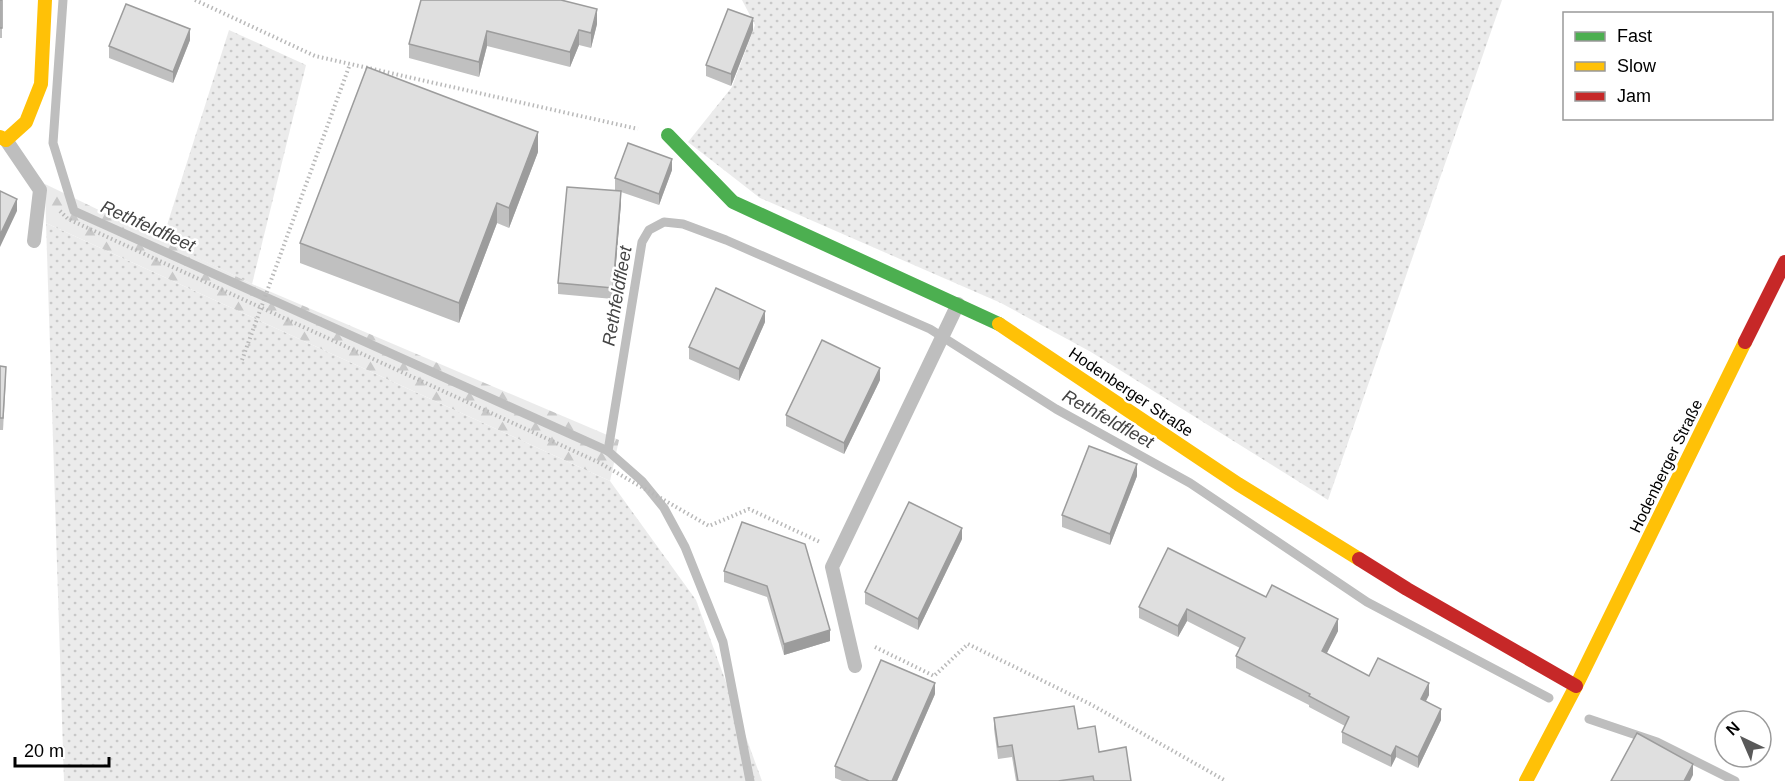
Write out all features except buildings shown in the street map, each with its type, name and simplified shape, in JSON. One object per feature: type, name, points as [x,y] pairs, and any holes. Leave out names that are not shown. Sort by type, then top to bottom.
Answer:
[{"type":"street","points":[[3,138],[26,122],[41,84],[45,0]]},
{"type":"street","name":"Hodenberger Straße","points":[[668,135],[733,202],[997,322],[1238,484],[1387,576],[1576,686]]},
{"type":"street","name":"Hodenberger Straße","points":[[1526,781],[1576,686],[1785,262]]},
{"type":"lane","points":[[3,138],[40,190],[34,241]]},
{"type":"lane","points":[[855,666],[832,567],[958,304]]},
{"type":"path","points":[[195,0],[315,56],[668,135]]},
{"type":"path","points":[[242,360],[350,64]]},
{"type":"path","points":[[40,190],[68,219],[262,305],[600,463],[709,526],[748,509],[840,551]]},
{"type":"path","points":[[848,635],[934,675],[968,644],[1092,705],[1227,781]]},
{"type":"green space","points":[[742,0],[1502,0],[1328,500],[1091,352],[1001,303],[760,198],[688,142],[732,87],[755,25]]},
{"type":"green space","points":[[229,30],[306,65],[252,284],[162,241]]},
{"type":"green space","points":[[45,184],[252,284],[619,440],[610,481],[46,223]]},
{"type":"green space","points":[[46,223],[610,481],[696,600],[762,781],[64,781]]},
{"type":"waterway","name":"Rethfeldfleet","points":[[63,0],[53,143],[74,211],[608,451],[642,481],[664,508],[685,547],[723,642],[750,781]]},
{"type":"waterway","name":"Rethfeldfleet","points":[[608,451],[642,242],[649,230],[664,222],[683,224],[726,240],[930,329],[1056,409],[1190,483],[1367,602],[1549,698]]},
{"type":"waterway","name":"Rethfeldfleet","points":[[1589,719],[1657,742],[1735,781]]},
{"type":"traffic: fast","points":[[668,135],[733,202],[999,324]]},
{"type":"traffic: slow","points":[[0,137],[6,140],[26,122],[41,84],[45,0]]},
{"type":"traffic: slow","points":[[999,324],[1238,484],[1359,559]]},
{"type":"traffic: slow","points":[[1526,781],[1576,686],[1745,342]]},
{"type":"traffic: jam","points":[[1745,342],[1785,262]]},
{"type":"traffic: jam","points":[[1359,559],[1576,686]]}]
